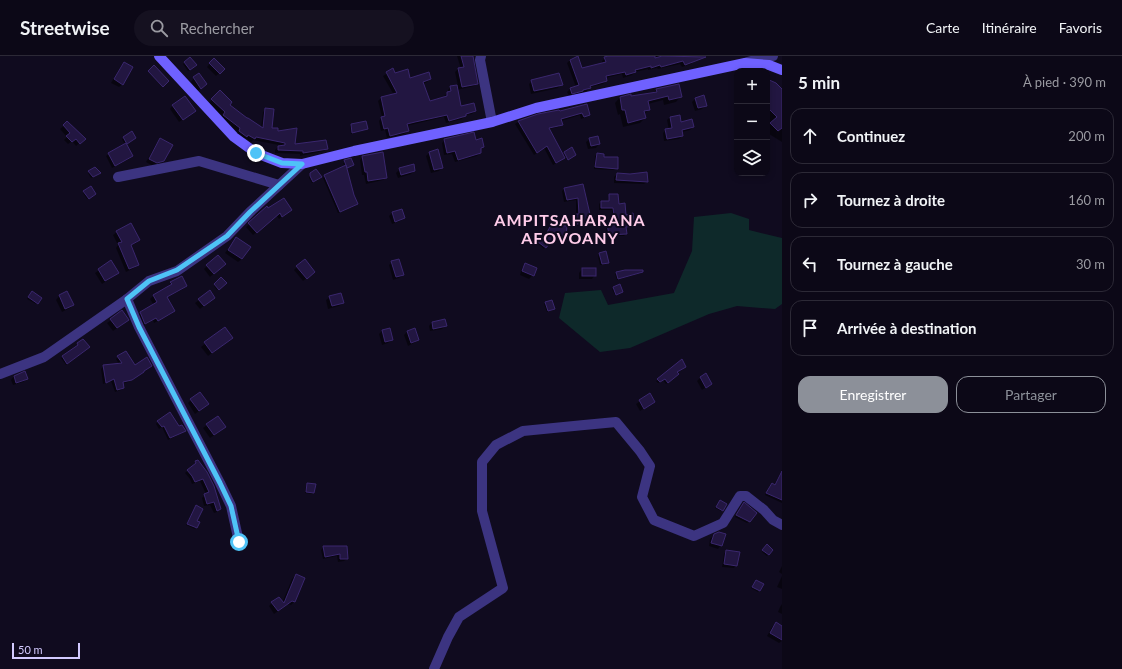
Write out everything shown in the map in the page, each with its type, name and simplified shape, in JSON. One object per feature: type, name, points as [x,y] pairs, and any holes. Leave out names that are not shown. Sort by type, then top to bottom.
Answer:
[{"type":"main road","points":[[159,56],[234,137],[256,153],[282,163],[302,164],[354,151],[492,122],[536,108],[745,63],[769,65],[782,70]]},
{"type":"street","points":[[481,56],[480,60],[492,122]]},
{"type":"street","points":[[745,63],[773,56]]},
{"type":"street","points":[[118,177],[198,161],[279,186]]},
{"type":"street","points":[[0,374],[44,357],[127,299],[149,281],[177,270],[227,236],[250,212],[302,164]]},
{"type":"street","points":[[127,299],[139,327],[231,506],[239,542]]},
{"type":"street","points":[[434,669],[448,637],[459,617],[503,588],[482,511],[482,462],[496,444],[523,431],[616,422],[640,451],[650,466],[642,497],[654,520],[694,536],[723,524],[740,496],[746,496],[764,510],[773,520],[782,525]]},
{"type":"green space","points":[[731,213],[749,219],[749,230],[782,238],[782,304],[775,309],[737,306],[709,314],[630,348],[600,352],[559,318],[565,293],[601,290],[608,305],[674,293],[692,251],[694,217]]},
{"type":"building","points":[[461,56],[473,56],[478,84],[462,87],[458,68],[464,67]]},
{"type":"building","points":[[578,56],[582,68],[606,62],[604,57],[608,56],[655,56],[655,58],[662,56],[706,57],[685,65],[683,61],[661,67],[660,65],[651,68],[651,66],[635,70],[636,72],[626,75],[625,72],[606,76],[607,81],[590,86],[591,88],[572,94],[570,88],[579,85],[570,60]]},
{"type":"building","points":[[190,57],[197,65],[190,70],[184,62]]},
{"type":"building","points":[[214,58],[225,69],[220,74],[209,63]]},
{"type":"building","points":[[124,62],[133,67],[123,85],[114,79]]},
{"type":"building","points":[[154,65],[169,81],[163,87],[148,71]]},
{"type":"building","points":[[393,68],[395,73],[408,69],[410,78],[429,72],[431,79],[423,82],[430,101],[447,96],[447,92],[451,91],[450,86],[457,85],[461,106],[474,103],[476,111],[466,114],[466,116],[449,121],[447,115],[407,124],[409,131],[390,136],[388,128],[384,129],[381,117],[385,116],[381,97],[397,93],[386,72]]},
{"type":"building","points":[[199,73],[207,84],[201,89],[193,77]]},
{"type":"building","points":[[559,73],[563,85],[534,91],[531,80]]},
{"type":"building","points":[[770,80],[776,83],[782,89],[782,128],[778,131],[770,123],[777,117],[770,110]]},
{"type":"building","points":[[679,84],[682,97],[669,100],[668,96],[648,101],[650,110],[644,111],[646,118],[628,123],[625,110],[622,110],[620,97],[631,94],[631,96],[657,92],[656,89]]},
{"type":"building","points":[[220,90],[232,102],[230,105],[263,128],[265,108],[274,109],[272,128],[278,128],[278,131],[297,128],[295,144],[326,140],[328,149],[303,153],[303,151],[278,150],[278,146],[285,145],[285,143],[256,137],[255,139],[248,135],[247,137],[239,131],[240,128],[223,115],[225,112],[211,99]]},
{"type":"building","points":[[704,95],[707,106],[698,108],[695,98]]},
{"type":"building","points":[[185,96],[196,111],[183,120],[172,105]]},
{"type":"building","points":[[587,104],[590,115],[584,117],[582,113],[561,119],[563,125],[549,128],[565,158],[556,163],[547,146],[537,153],[518,121],[538,114],[560,111]]},
{"type":"building","points":[[680,115],[681,122],[692,119],[694,127],[682,130],[683,136],[667,139],[665,129],[672,128],[670,117]]},
{"type":"building","points":[[67,121],[86,139],[80,144],[76,139],[72,142],[66,136],[70,133],[63,125]]},
{"type":"building","points":[[366,121],[368,129],[352,133],[351,124]]},
{"type":"building","points":[[132,131],[136,138],[127,144],[123,137]]},
{"type":"building","points":[[474,132],[476,140],[482,138],[484,147],[481,148],[481,153],[458,160],[455,151],[447,153],[444,139]]},
{"type":"building","points":[[598,136],[600,144],[591,146],[589,138]]},
{"type":"building","points":[[160,138],[173,145],[164,161],[157,163],[149,159]]},
{"type":"building","points":[[126,143],[133,156],[115,166],[108,153]]},
{"type":"building","points":[[572,147],[576,155],[568,160],[564,152]]},
{"type":"building","points":[[438,149],[443,168],[434,170],[429,152]]},
{"type":"building","points":[[383,152],[387,178],[368,181],[362,156]]},
{"type":"building","points":[[597,153],[604,154],[604,157],[618,157],[618,169],[595,167]]},
{"type":"building","points":[[351,158],[354,165],[347,168],[344,160]]},
{"type":"building","points":[[414,164],[415,171],[401,175],[399,168]]},
{"type":"building","points":[[346,165],[358,204],[340,212],[324,175]]},
{"type":"building","points":[[95,167],[101,173],[93,177],[88,171]]},
{"type":"building","points":[[316,169],[322,177],[313,182],[310,173]]},
{"type":"building","points":[[647,172],[648,182],[616,180],[617,173],[630,174]]},
{"type":"building","points":[[583,184],[592,223],[577,224],[576,214],[579,214],[578,198],[567,200],[564,188]]},
{"type":"building","points":[[91,186],[96,194],[89,199],[83,191]]},
{"type":"building","points":[[609,194],[618,194],[619,204],[625,203],[626,215],[633,213],[635,226],[626,227],[627,234],[609,235],[607,224],[615,223],[613,208],[601,208],[601,201],[609,201]]},
{"type":"building","points":[[284,198],[292,210],[282,217],[280,213],[257,233],[248,223],[267,206],[268,208]]},
{"type":"building","points":[[402,209],[405,218],[395,222],[392,212]]},
{"type":"building","points":[[131,223],[140,240],[131,245],[139,265],[129,269],[118,243],[122,242],[116,231]]},
{"type":"building","points":[[551,225],[567,226],[566,237],[555,236],[546,248],[538,242],[544,235],[545,236]]},
{"type":"building","points":[[236,237],[251,247],[242,259],[228,250]]},
{"type":"building","points":[[606,251],[609,263],[602,264],[599,253]]},
{"type":"building","points":[[218,255],[226,264],[214,274],[206,265]]},
{"type":"building","points":[[305,259],[315,272],[307,279],[296,266]]},
{"type":"building","points":[[399,259],[404,275],[396,277],[391,261]]},
{"type":"building","points":[[111,260],[119,273],[105,281],[98,269]]},
{"type":"building","points":[[525,263],[537,268],[534,276],[522,271]]},
{"type":"building","points":[[582,268],[596,268],[596,276],[582,276]]},
{"type":"building","points":[[625,270],[643,270],[643,272],[618,279],[616,272]]},
{"type":"building","points":[[182,276],[187,286],[167,297],[175,311],[158,321],[156,318],[145,324],[140,312],[157,302],[153,295],[172,284],[170,282]]},
{"type":"building","points":[[221,277],[227,283],[219,290],[214,284]]},
{"type":"building","points":[[620,284],[623,292],[616,295],[613,287]]},
{"type":"building","points":[[210,290],[215,298],[204,306],[198,299]]},
{"type":"building","points":[[32,291],[42,298],[38,304],[28,297]]},
{"type":"building","points":[[67,291],[74,305],[65,309],[59,295]]},
{"type":"building","points":[[341,293],[344,303],[332,306],[329,296]]},
{"type":"building","points":[[552,300],[555,309],[548,311],[545,302]]},
{"type":"building","points":[[122,310],[129,320],[117,328],[110,319]]},
{"type":"building","points":[[445,319],[447,326],[433,329],[432,322]]},
{"type":"building","points":[[225,327],[233,338],[212,353],[204,342]]},
{"type":"building","points":[[390,328],[393,340],[385,342],[382,330]]},
{"type":"building","points":[[415,328],[419,340],[411,343],[407,331]]},
{"type":"building","points":[[83,339],[90,347],[67,364],[62,356],[78,345],[77,343]]},
{"type":"building","points":[[126,351],[135,365],[147,357],[152,366],[132,380],[123,382],[124,388],[117,390],[114,379],[106,383],[103,365],[122,363],[117,356]]},
{"type":"building","points":[[682,359],[686,367],[677,372],[679,374],[668,383],[665,379],[660,382],[657,379]]},
{"type":"building","points":[[25,371],[28,379],[16,383],[14,376]]},
{"type":"building","points":[[706,373],[712,384],[706,388],[700,377]]},
{"type":"building","points":[[200,392],[209,404],[199,411],[190,399]]},
{"type":"building","points":[[650,393],[655,402],[644,409],[639,400]]},
{"type":"building","points":[[170,412],[179,426],[182,425],[186,431],[170,438],[164,426],[162,427],[157,421]]},
{"type":"building","points":[[218,416],[226,427],[214,435],[206,424]]},
{"type":"building","points":[[198,460],[207,472],[214,486],[221,509],[217,511],[214,502],[207,504],[204,494],[209,492],[203,479],[195,482],[187,470],[196,463],[195,461]]},
{"type":"building","points":[[782,471],[782,500],[766,493],[772,483],[775,485]]},
{"type":"building","points":[[307,483],[316,484],[314,493],[306,492]]},
{"type":"building","points":[[720,500],[727,504],[723,511],[716,507]]},
{"type":"building","points":[[744,502],[757,513],[750,522],[736,515]]},
{"type":"building","points":[[196,505],[203,509],[197,521],[200,522],[197,528],[187,524]]},
{"type":"building","points":[[719,532],[726,534],[722,546],[711,543],[714,534]]},
{"type":"building","points":[[767,544],[773,550],[769,555],[762,550]]},
{"type":"building","points":[[323,546],[347,546],[348,559],[340,559],[340,554],[325,557]]},
{"type":"building","points":[[726,550],[740,552],[737,566],[724,564]]},
{"type":"building","points":[[296,574],[305,578],[295,602],[292,601],[278,611],[271,602],[279,597],[284,603]]},
{"type":"building","points":[[756,580],[764,584],[760,591],[752,587]]},
{"type":"building","points":[[776,622],[782,626],[782,640],[770,633]]},
{"type":"district","name":"AMPITSAHARANA AFOVOANY","points":[[570,229]]},
{"type":"route","points":[[239,542],[231,506],[139,327],[127,299],[149,281],[177,270],[227,236],[250,212],[302,164],[282,163],[256,153]]}]
